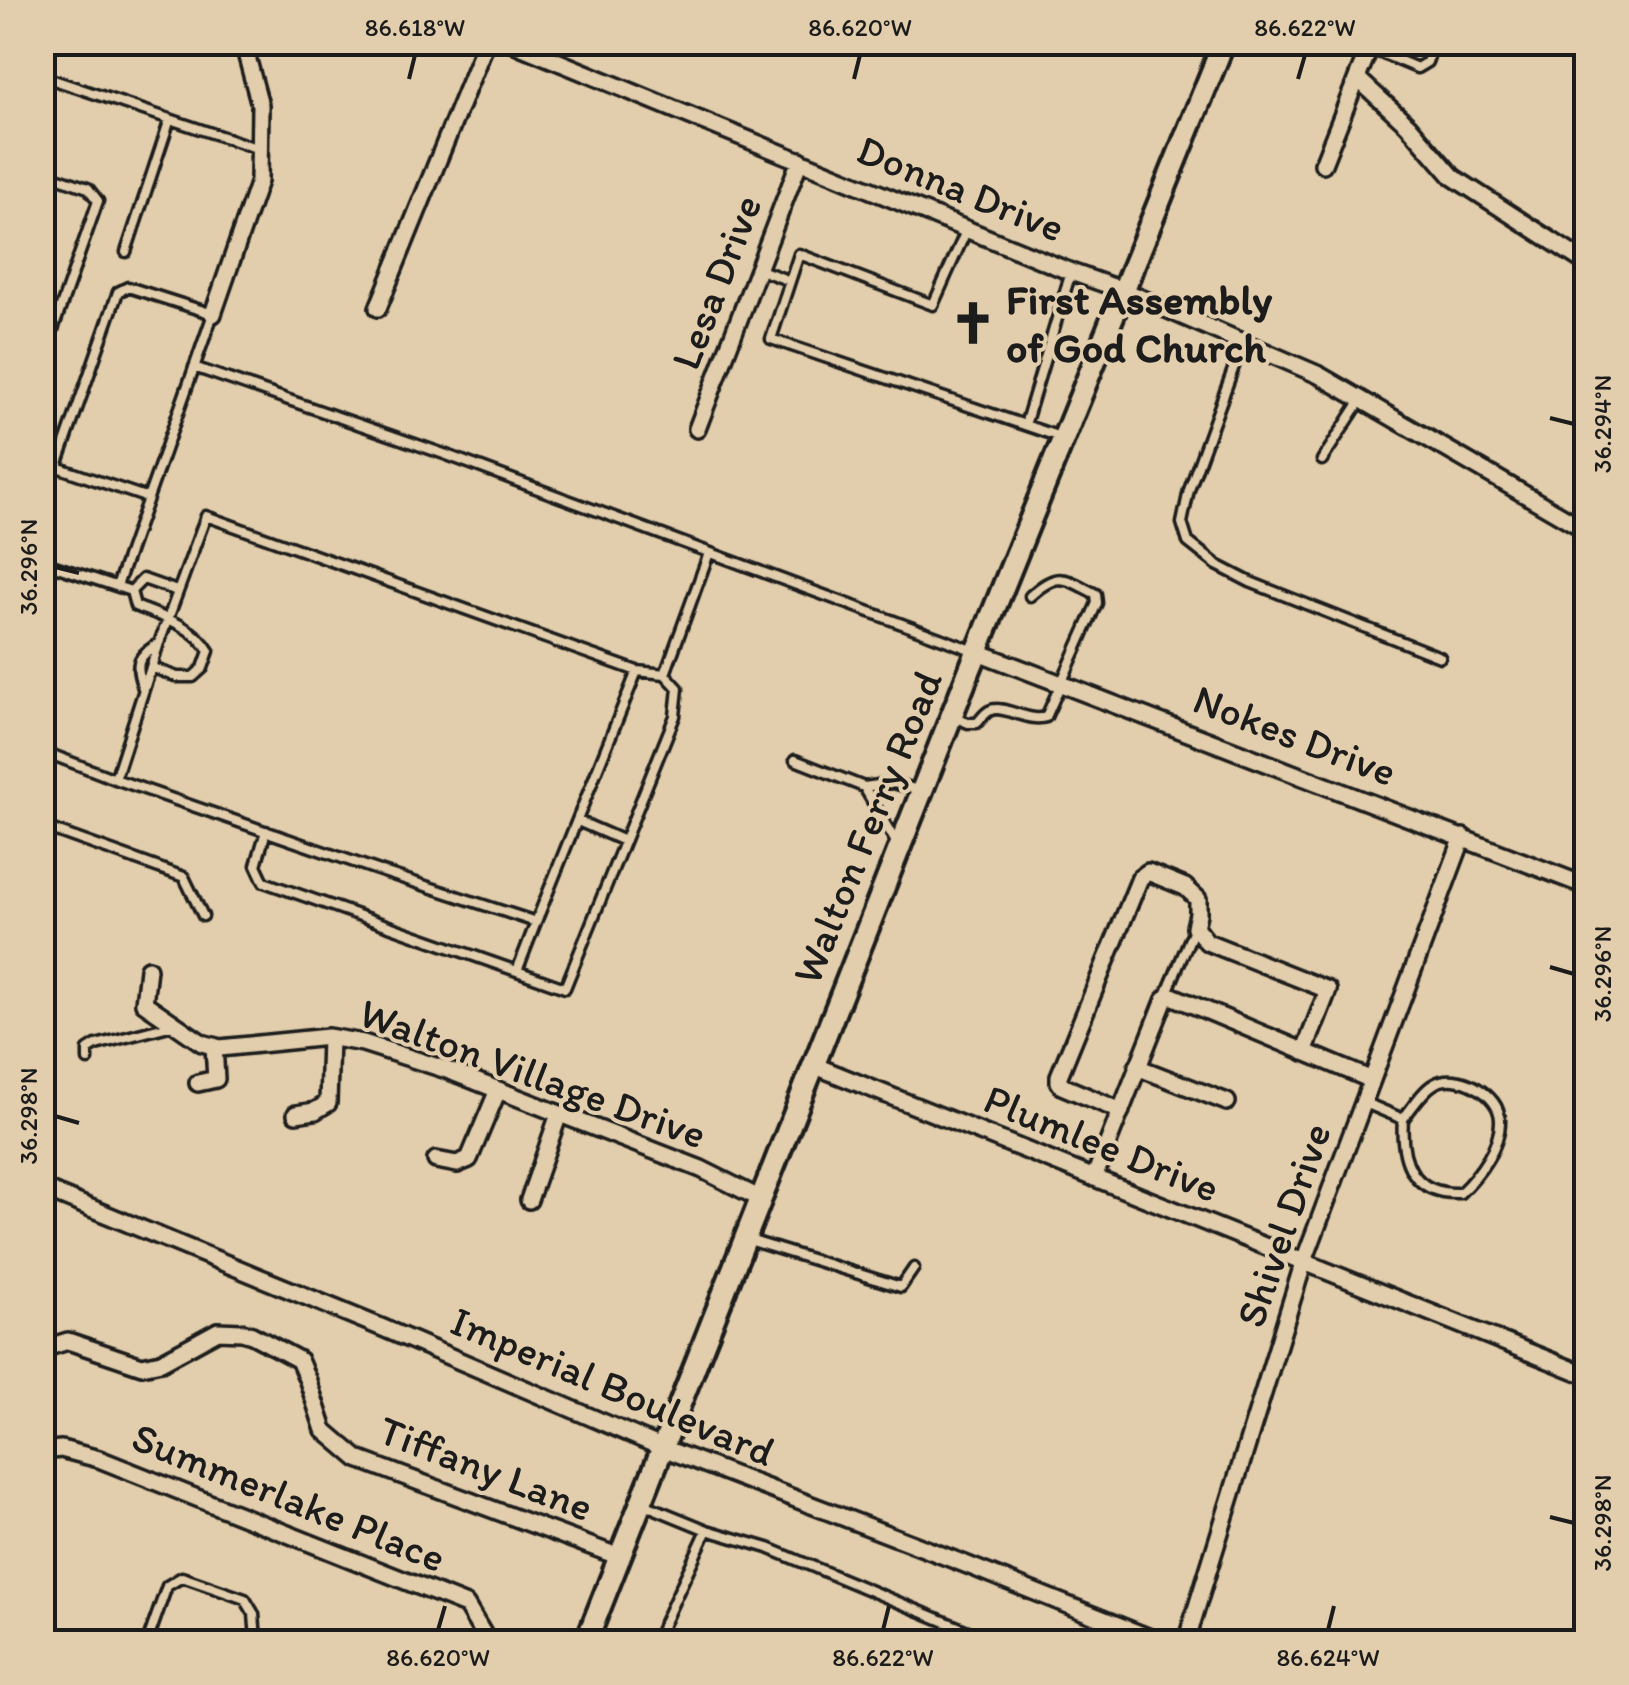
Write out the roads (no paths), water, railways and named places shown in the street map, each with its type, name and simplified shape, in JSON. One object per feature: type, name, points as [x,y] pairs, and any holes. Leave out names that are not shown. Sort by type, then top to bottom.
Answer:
[{"type":"street","points":[[212,314],[258,181],[260,105],[243,42]]},
{"type":"street","points":[[378,308],[486,42]]},
{"type":"street","name":"Donna Drive","points":[[510,42],[1122,290],[1319,375],[1586,530]]},
{"type":"street","name":"Walton Ferry Road","points":[[586,1642],[951,716],[1224,42]]},
{"type":"street","points":[[1323,164],[1371,45]]},
{"type":"street","points":[[1357,78],[1408,125],[1453,176],[1586,263]]},
{"type":"street","name":"Lesa Drive","points":[[697,429],[800,160]]},
{"type":"street","name":"Nokes Drive","points":[[978,652],[1586,886]]},
{"type":"street","name":"Shivel Drive","points":[[1186,1642],[1304,1262],[1462,837]]},
{"type":"street","points":[[1120,1111],[1062,1086],[1059,1076],[1140,878],[1148,872],[1185,886],[1198,899],[1195,927],[1206,942],[1328,990],[1304,1052]]},
{"type":"street","name":"Walton Village Drive","points":[[148,969],[144,1003],[202,1043],[220,1048],[330,1038],[363,1043],[447,1070],[702,1169],[761,1199]]},
{"type":"street","points":[[1094,1178],[1164,999],[1172,996],[1372,1080]]},
{"type":"street","points":[[296,1114],[315,1111],[328,1103],[330,1038]]},
{"type":"street","points":[[198,1083],[216,1078],[214,1046]]},
{"type":"street","name":"Plumlee Drive","points":[[813,1065],[1586,1376]]},
{"type":"street","points":[[1137,1067],[1228,1102]]},
{"type":"street","points":[[436,1160],[458,1164],[469,1159],[498,1090]]},
{"type":"street","points":[[529,1200],[559,1114]]},
{"type":"street","name":"Imperial Boulevard","points":[[42,1188],[663,1448],[1160,1642]]},
{"type":"street","name":"Tiffany Lane","points":[[42,1349],[68,1342],[142,1366],[161,1362],[218,1330],[252,1335],[299,1360],[324,1430],[358,1459],[620,1558]]},
{"type":"street","name":"Summerlake Place","points":[[42,1451],[61,1449],[99,1459],[466,1605],[488,1642]]},
{"type":"lane","points":[[1371,45],[1417,68],[1427,62],[1434,42]]},
{"type":"lane","points":[[42,76],[260,149]]},
{"type":"lane","points":[[126,252],[170,119]]},
{"type":"lane","points":[[42,172],[88,188],[98,201],[42,361]]},
{"type":"lane","points":[[968,228],[933,305],[799,254],[771,338],[1063,438]]},
{"type":"lane","points":[[758,269],[790,280]]},
{"type":"lane","points":[[1026,425],[1072,272]]},
{"type":"lane","points":[[57,466],[118,292],[128,288],[212,314],[117,586]]},
{"type":"lane","points":[[1243,342],[1189,490],[1182,523],[1188,542],[1217,566],[1250,582],[1440,657]]},
{"type":"lane","points":[[194,367],[444,454],[978,652]]},
{"type":"lane","points":[[1322,460],[1361,400]]},
{"type":"lane","points":[[42,462],[148,498]]},
{"type":"lane","points":[[115,779],[206,516],[637,670],[665,674],[678,688],[675,716],[565,988],[264,882],[256,866],[266,832]]},
{"type":"lane","points":[[665,674],[710,552]]},
{"type":"lane","points":[[42,562],[131,590]]},
{"type":"lane","points":[[951,716],[977,723],[990,711],[1000,709],[1033,719],[1046,716],[1097,603],[1096,594],[1058,578],[1030,596]]},
{"type":"lane","points":[[131,590],[144,579],[177,591]]},
{"type":"lane","points":[[131,590],[135,606],[204,640],[209,651],[204,668],[193,677],[177,677],[151,668]]},
{"type":"lane","points":[[144,689],[136,671],[142,654],[159,644]]},
{"type":"lane","points":[[517,971],[637,670]]},
{"type":"lane","points":[[42,751],[266,832],[536,922]]},
{"type":"lane","points":[[795,760],[864,787],[893,783],[922,791]]},
{"type":"lane","points":[[864,787],[899,848]]},
{"type":"lane","points":[[578,822],[624,841]]},
{"type":"lane","points":[[42,826],[184,877],[203,916]]},
{"type":"lane","points":[[1164,999],[1195,927]]},
{"type":"lane","points":[[88,1060],[88,1050],[96,1045],[174,1025]]},
{"type":"lane","points":[[1449,1080],[1465,1082],[1482,1091],[1494,1102],[1501,1117],[1497,1139],[1473,1181],[1460,1193],[1442,1194],[1415,1176],[1405,1158],[1403,1118],[1435,1083],[1449,1080]]},
{"type":"lane","points":[[1363,1102],[1403,1118]]},
{"type":"lane","points":[[745,1239],[901,1287],[914,1268]]},
{"type":"lane","points":[[641,1503],[707,1530],[768,1548],[994,1642]]},
{"type":"lane","points":[[656,1642],[707,1530]]},
{"type":"lane","points":[[152,1642],[149,1637],[167,1586],[182,1577],[245,1599],[254,1614],[259,1642]]},
{"type":"place","name":"First Assembly of God Church","points":[[973,323]]}]
